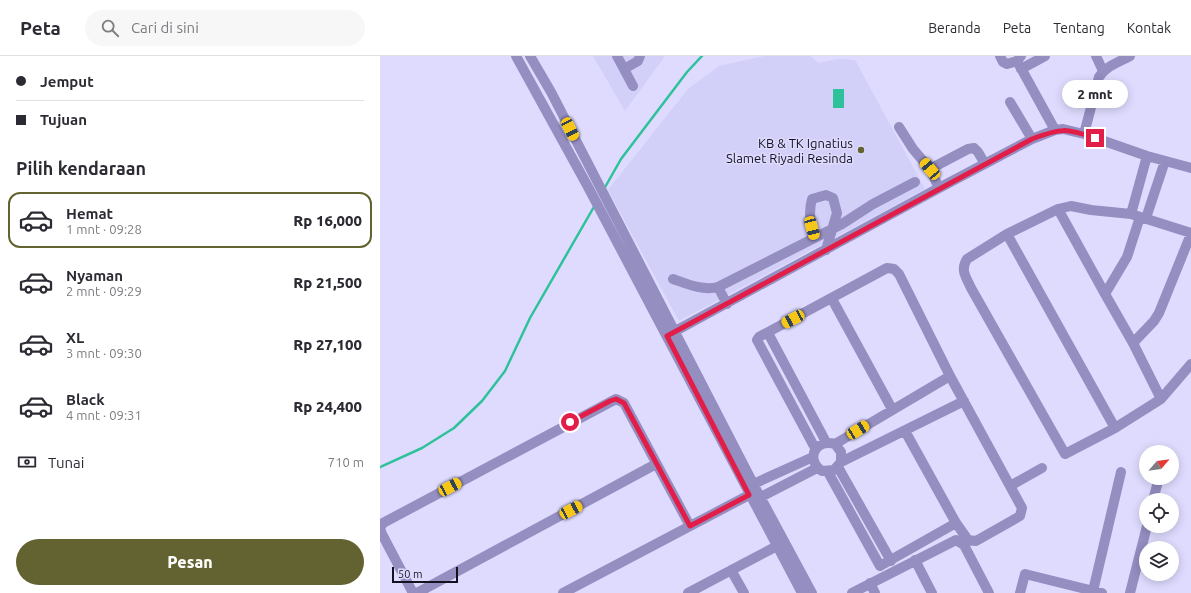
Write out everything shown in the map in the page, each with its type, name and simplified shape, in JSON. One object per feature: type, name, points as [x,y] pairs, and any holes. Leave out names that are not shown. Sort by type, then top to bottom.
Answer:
[{"type":"street","points":[[516,56],[587,185],[610,232],[670,334]]},
{"type":"street","points":[[543,56],[532,59],[596,178],[670,334],[802,593]]},
{"type":"street","points":[[617,56],[633,86]]},
{"type":"street","points":[[624,70],[638,61],[640,56]]},
{"type":"street","points":[[1000,56],[1003,62],[1007,64],[1045,56]]},
{"type":"street","points":[[1096,56],[1103,71]]},
{"type":"street","points":[[1084,134],[1099,77],[1103,71],[1130,56]]},
{"type":"street","points":[[1020,62],[1055,130]]},
{"type":"street","points":[[1010,102],[1032,139]]},
{"type":"street","points":[[899,127],[914,150],[930,169],[939,188]]},
{"type":"street","points":[[670,334],[939,188],[1032,139],[1055,130],[1063,129],[1084,134],[1147,156],[1191,168]]},
{"type":"street","points":[[930,169],[968,149],[974,148],[985,164]]},
{"type":"street","points":[[1105,294],[1127,258],[1139,216],[1147,156]]},
{"type":"street","points":[[1139,216],[1165,160]]},
{"type":"street","points":[[673,279],[698,287],[710,289],[718,287],[814,237],[833,229],[873,204],[915,182]]},
{"type":"street","points":[[814,237],[809,219],[812,199],[818,196],[826,195],[833,198],[837,213],[826,250]]},
{"type":"street","points":[[1133,342],[1154,321],[1159,313],[1191,234],[1139,216],[1071,206],[1058,209],[1007,234],[968,259],[963,265],[963,272],[971,288],[1065,454],[1114,428],[1161,399],[1191,364]]},
{"type":"street","points":[[1058,209],[1133,342],[1161,399]]},
{"type":"street","points":[[1007,234],[1114,428]]},
{"type":"street","points":[[817,468],[814,453],[757,340],[768,332],[832,299],[887,268],[894,269],[899,274],[950,376],[1022,508],[1020,516],[976,541],[968,540],[956,523],[905,431]]},
{"type":"street","points":[[718,287],[727,304]]},
{"type":"street","points":[[832,299],[892,409]]},
{"type":"street","points":[[768,332],[830,443],[841,452],[840,464],[891,561]]},
{"type":"street","points":[[563,593],[752,493],[830,443],[950,376]]},
{"type":"street","points":[[412,593],[382,534],[380,528],[383,523],[616,399],[624,403],[690,526]]},
{"type":"street","points":[[828,472],[840,464],[964,401]]},
{"type":"street","points":[[417,593],[656,464]]},
{"type":"street","points":[[752,493],[817,468],[828,472],[879,566],[891,561],[956,523]]},
{"type":"street","points":[[1010,486],[1042,468]]},
{"type":"street","points":[[1022,593],[1025,574],[1097,592],[1121,472]]},
{"type":"street","points":[[752,493],[812,593]]},
{"type":"street","points":[[1130,593],[1145,533]]},
{"type":"street","points":[[852,593],[951,541],[959,542],[964,545],[989,593]]},
{"type":"street","points":[[688,593],[777,546]]},
{"type":"street","points":[[914,560],[932,593]]},
{"type":"street","points":[[731,570],[744,593]]},
{"type":"street","points":[[870,583],[875,593]]},
{"type":"shaded area","points":[[593,56],[665,56],[625,111]]},
{"type":"shaded area","points":[[764,56],[810,56],[819,63],[838,59],[855,60],[925,189],[679,321],[608,190],[688,89],[719,66]]},
{"type":"shaded area","points":[[833,89],[844,89],[844,108],[833,108]]},
{"type":"waterway","points":[[604,189],[621,159],[687,72],[702,56]]},
{"type":"waterway","points":[[380,467],[422,448],[454,428],[482,401],[505,371],[530,318],[595,205]]},
{"type":"place","name":"KB & TK Ignatius Slamet Riyadi Resinda","points":[[861,150]]},
{"type":"route","points":[[570,422],[610,401],[616,399],[624,403],[690,526],[749,495],[667,336],[1032,139],[1055,130],[1063,129],[1095,138]]}]
